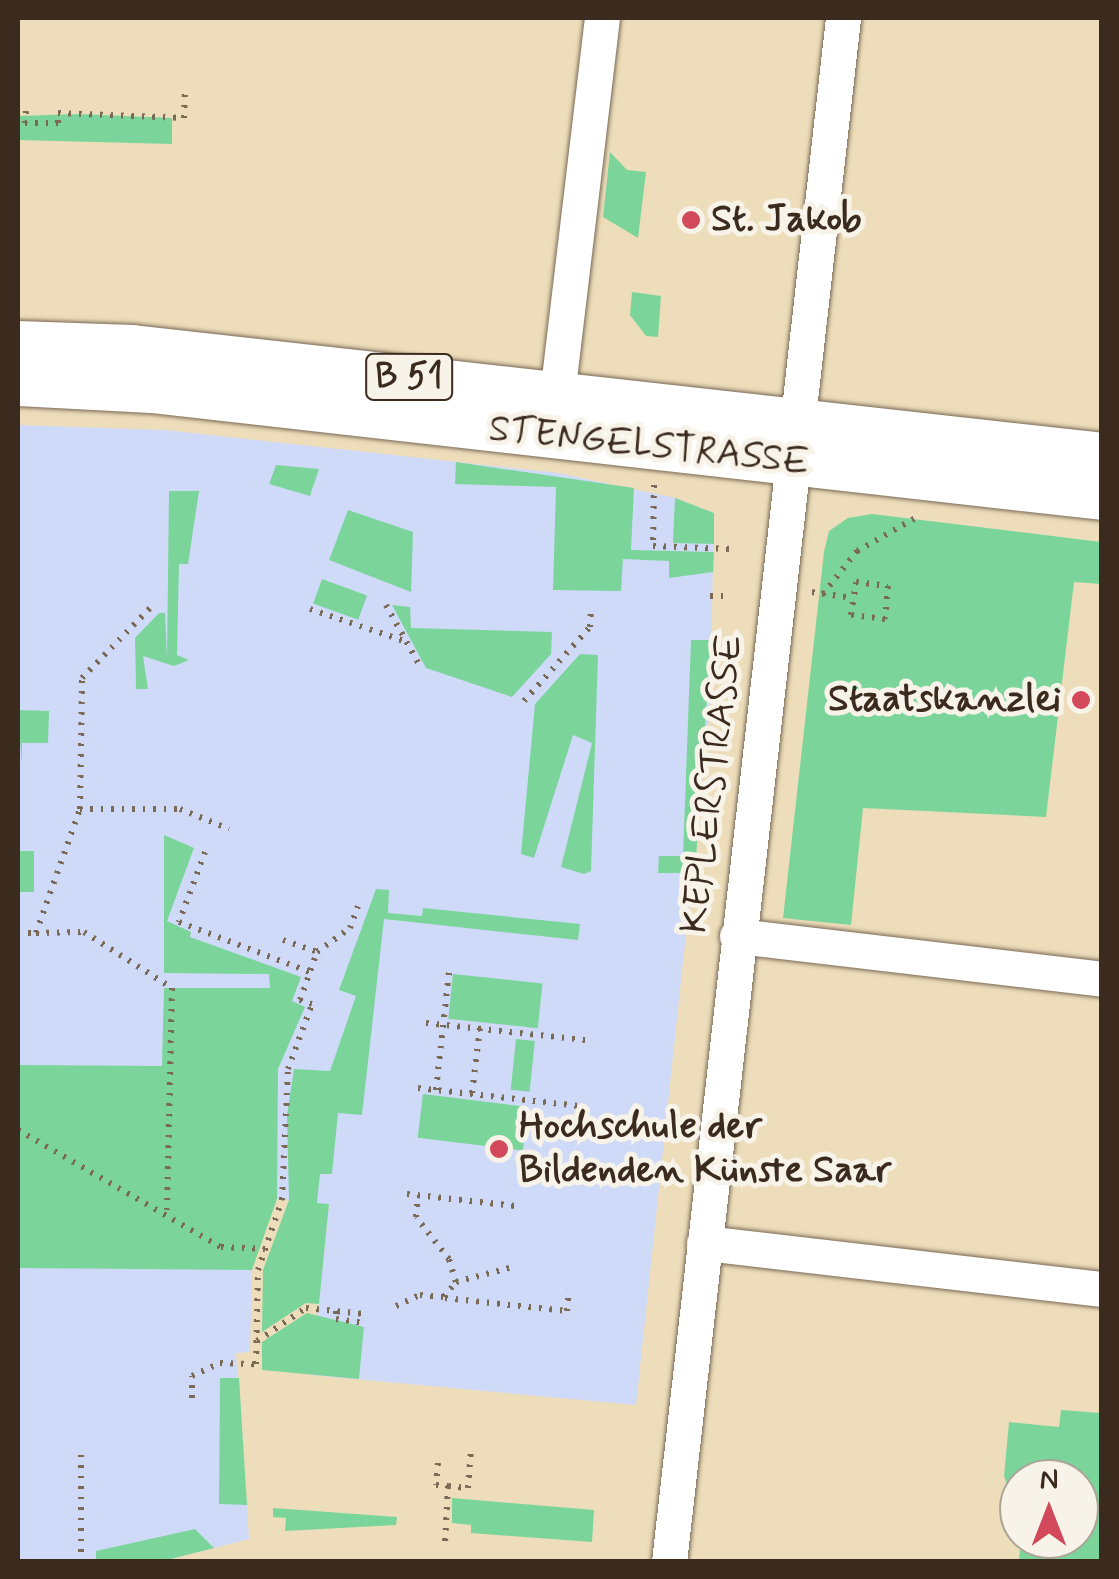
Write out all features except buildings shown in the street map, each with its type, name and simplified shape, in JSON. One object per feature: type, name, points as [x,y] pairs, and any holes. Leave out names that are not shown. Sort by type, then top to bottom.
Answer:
[{"type":"main road","name":"STENGELSTRASSE","points":[[18,343],[132,347],[558,395],[1102,497]]},
{"type":"main road","name":"STENGELSTRASSE","points":[[18,383],[151,390],[797,442],[1102,455]]},
{"type":"street","name":"KEPLERSTRASSE","points":[[669,1562],[843,18]]},
{"type":"street","points":[[558,395],[601,23]]},
{"type":"street","points":[[737,936],[1102,979]]},
{"type":"street","points":[[704,1243],[1102,1289]]},
{"type":"path","points":[[18,111],[26,112],[25,123],[58,123],[58,113],[184,118],[185,90]]},
{"type":"path","points":[[655,472],[653,546],[730,548]]},
{"type":"path","points":[[823,594],[857,551],[927,513]]},
{"type":"path","points":[[856,582],[888,586],[885,618],[852,614],[853,598],[856,582]]},
{"type":"path","points":[[812,592],[853,598]]},
{"type":"path","points":[[710,596],[728,596]]},
{"type":"path","points":[[386,605],[420,666]]},
{"type":"path","points":[[524,700],[590,627],[591,607]]},
{"type":"path","points":[[36,933],[80,809],[82,678],[150,608]]},
{"type":"path","points":[[310,609],[406,642]]},
{"type":"path","points":[[80,809],[180,809],[229,829]]},
{"type":"path","points":[[205,852],[179,922],[310,972]]},
{"type":"path","points":[[192,1398],[192,1376],[220,1364],[256,1364],[258,1270],[282,1200],[282,1114],[288,1069],[312,1004],[300,1000],[317,952],[350,928],[358,906]]},
{"type":"path","points":[[18,933],[84,932],[172,988],[167,1210]]},
{"type":"path","points":[[283,940],[317,952]]},
{"type":"path","points":[[436,1090],[450,972]]},
{"type":"path","points":[[426,1022],[586,1040]]},
{"type":"path","points":[[472,1093],[480,1028]]},
{"type":"path","points":[[418,1088],[579,1106]]},
{"type":"path","points":[[18,1130],[167,1210],[221,1248],[265,1249]]},
{"type":"path","points":[[407,1194],[515,1206]]},
{"type":"path","points":[[418,1196],[416,1217],[449,1259],[456,1282]]},
{"type":"path","points":[[444,1298],[456,1282],[509,1268]]},
{"type":"path","points":[[396,1306],[420,1295],[567,1310],[570,1290]]},
{"type":"path","points":[[256,1341],[306,1308],[364,1318]]},
{"type":"path","points":[[438,1462],[436,1485],[468,1488],[471,1448]]},
{"type":"path","points":[[81,1450],[81,1562]]},
{"type":"path","points":[[445,1544],[448,1486]]},
{"type":"shaded area","points":[[18,425],[165,430],[558,473],[675,498],[714,513],[710,707],[636,1405],[311,1375],[329,1205],[277,1199],[252,1262],[250,1352],[236,1353],[249,1539],[163,1561],[18,1562]]},
{"type":"green space","points":[[18,116],[172,118],[172,144],[18,140]]},
{"type":"green space","points":[[610,152],[627,170],[646,172],[638,238],[603,217]]},
{"type":"green space","points":[[632,292],[661,296],[658,337],[646,336],[630,315]]},
{"type":"green space","points":[[456,462],[634,488],[631,550],[714,552],[713,572],[669,578],[669,561],[623,559],[621,591],[553,590],[556,487],[455,484]]},
{"type":"green space","points":[[276,465],[319,469],[310,496],[269,484]]},
{"type":"green space","points":[[169,491],[199,491],[188,564],[179,564],[177,655],[189,660],[174,666],[143,656],[148,689],[136,689],[135,638],[159,613],[165,613],[167,658]]},
{"type":"green space","points":[[675,498],[714,513],[714,544],[673,543]]},
{"type":"green space","points":[[348,510],[413,532],[411,592],[329,560]]},
{"type":"green space","points":[[872,514],[1101,542],[1101,584],[1074,582],[1046,817],[863,808],[851,925],[783,918],[824,552],[829,531],[848,518]]},
{"type":"green space","points":[[322,579],[367,595],[358,620],[313,603]]},
{"type":"green space","points":[[392,605],[410,607],[411,628],[552,632],[551,654],[512,697],[426,668]]},
{"type":"green space","points":[[691,640],[711,640],[695,873],[658,873],[659,856],[683,856]]},
{"type":"green space","points":[[580,654],[598,655],[591,871],[584,874],[561,867],[592,743],[573,735],[534,858],[521,854],[535,704]]},
{"type":"green space","points":[[18,710],[49,711],[48,743],[22,743],[22,767]]},
{"type":"green space","points":[[164,835],[194,848],[167,921],[191,932],[190,937],[301,977],[292,1001],[305,1007],[278,1069],[277,1199],[252,1270],[18,1268],[18,1065],[162,1066],[164,988],[270,988],[269,974],[164,973]]},
{"type":"green space","points":[[18,851],[34,851],[34,892],[18,892]]},
{"type":"green space","points":[[376,889],[389,890],[388,913],[422,916],[423,908],[580,924],[578,940],[384,919],[362,1115],[338,1113],[332,1174],[320,1174],[317,1203],[329,1204],[319,1304],[306,1303],[262,1332],[263,1270],[289,1200],[287,1115],[294,1069],[330,1071],[356,996],[339,990]]},
{"type":"green space","points":[[453,974],[543,983],[538,1028],[448,1019]]},
{"type":"green space","points":[[516,1039],[535,1041],[530,1092],[511,1090]]},
{"type":"green space","points":[[423,1094],[528,1107],[523,1151],[418,1138]]},
{"type":"green space","points":[[307,1313],[364,1327],[359,1379],[262,1370],[262,1342]]},
{"type":"green space","points":[[220,1378],[239,1378],[247,1505],[219,1504]]},
{"type":"green space","points":[[1061,1410],[1101,1413],[1101,1561],[1019,1561],[1099,1559],[1099,1459],[1006,1459],[1009,1422],[1059,1427]]},
{"type":"green space","points":[[452,1498],[594,1510],[592,1542],[471,1533],[471,1525],[452,1523]]},
{"type":"green space","points":[[273,1508],[397,1517],[396,1525],[285,1531],[286,1518],[273,1517]]},
{"type":"green space","points":[[195,1529],[214,1548],[163,1561],[96,1561],[96,1551]]},
{"type":"place","name":"St. Jakob","points":[[691,220]]},
{"type":"place","name":"Staatskanzlei","points":[[1081,700]]},
{"type":"place","name":"Hochschule der Bildenden Künste Saar","points":[[499,1149]]}]
